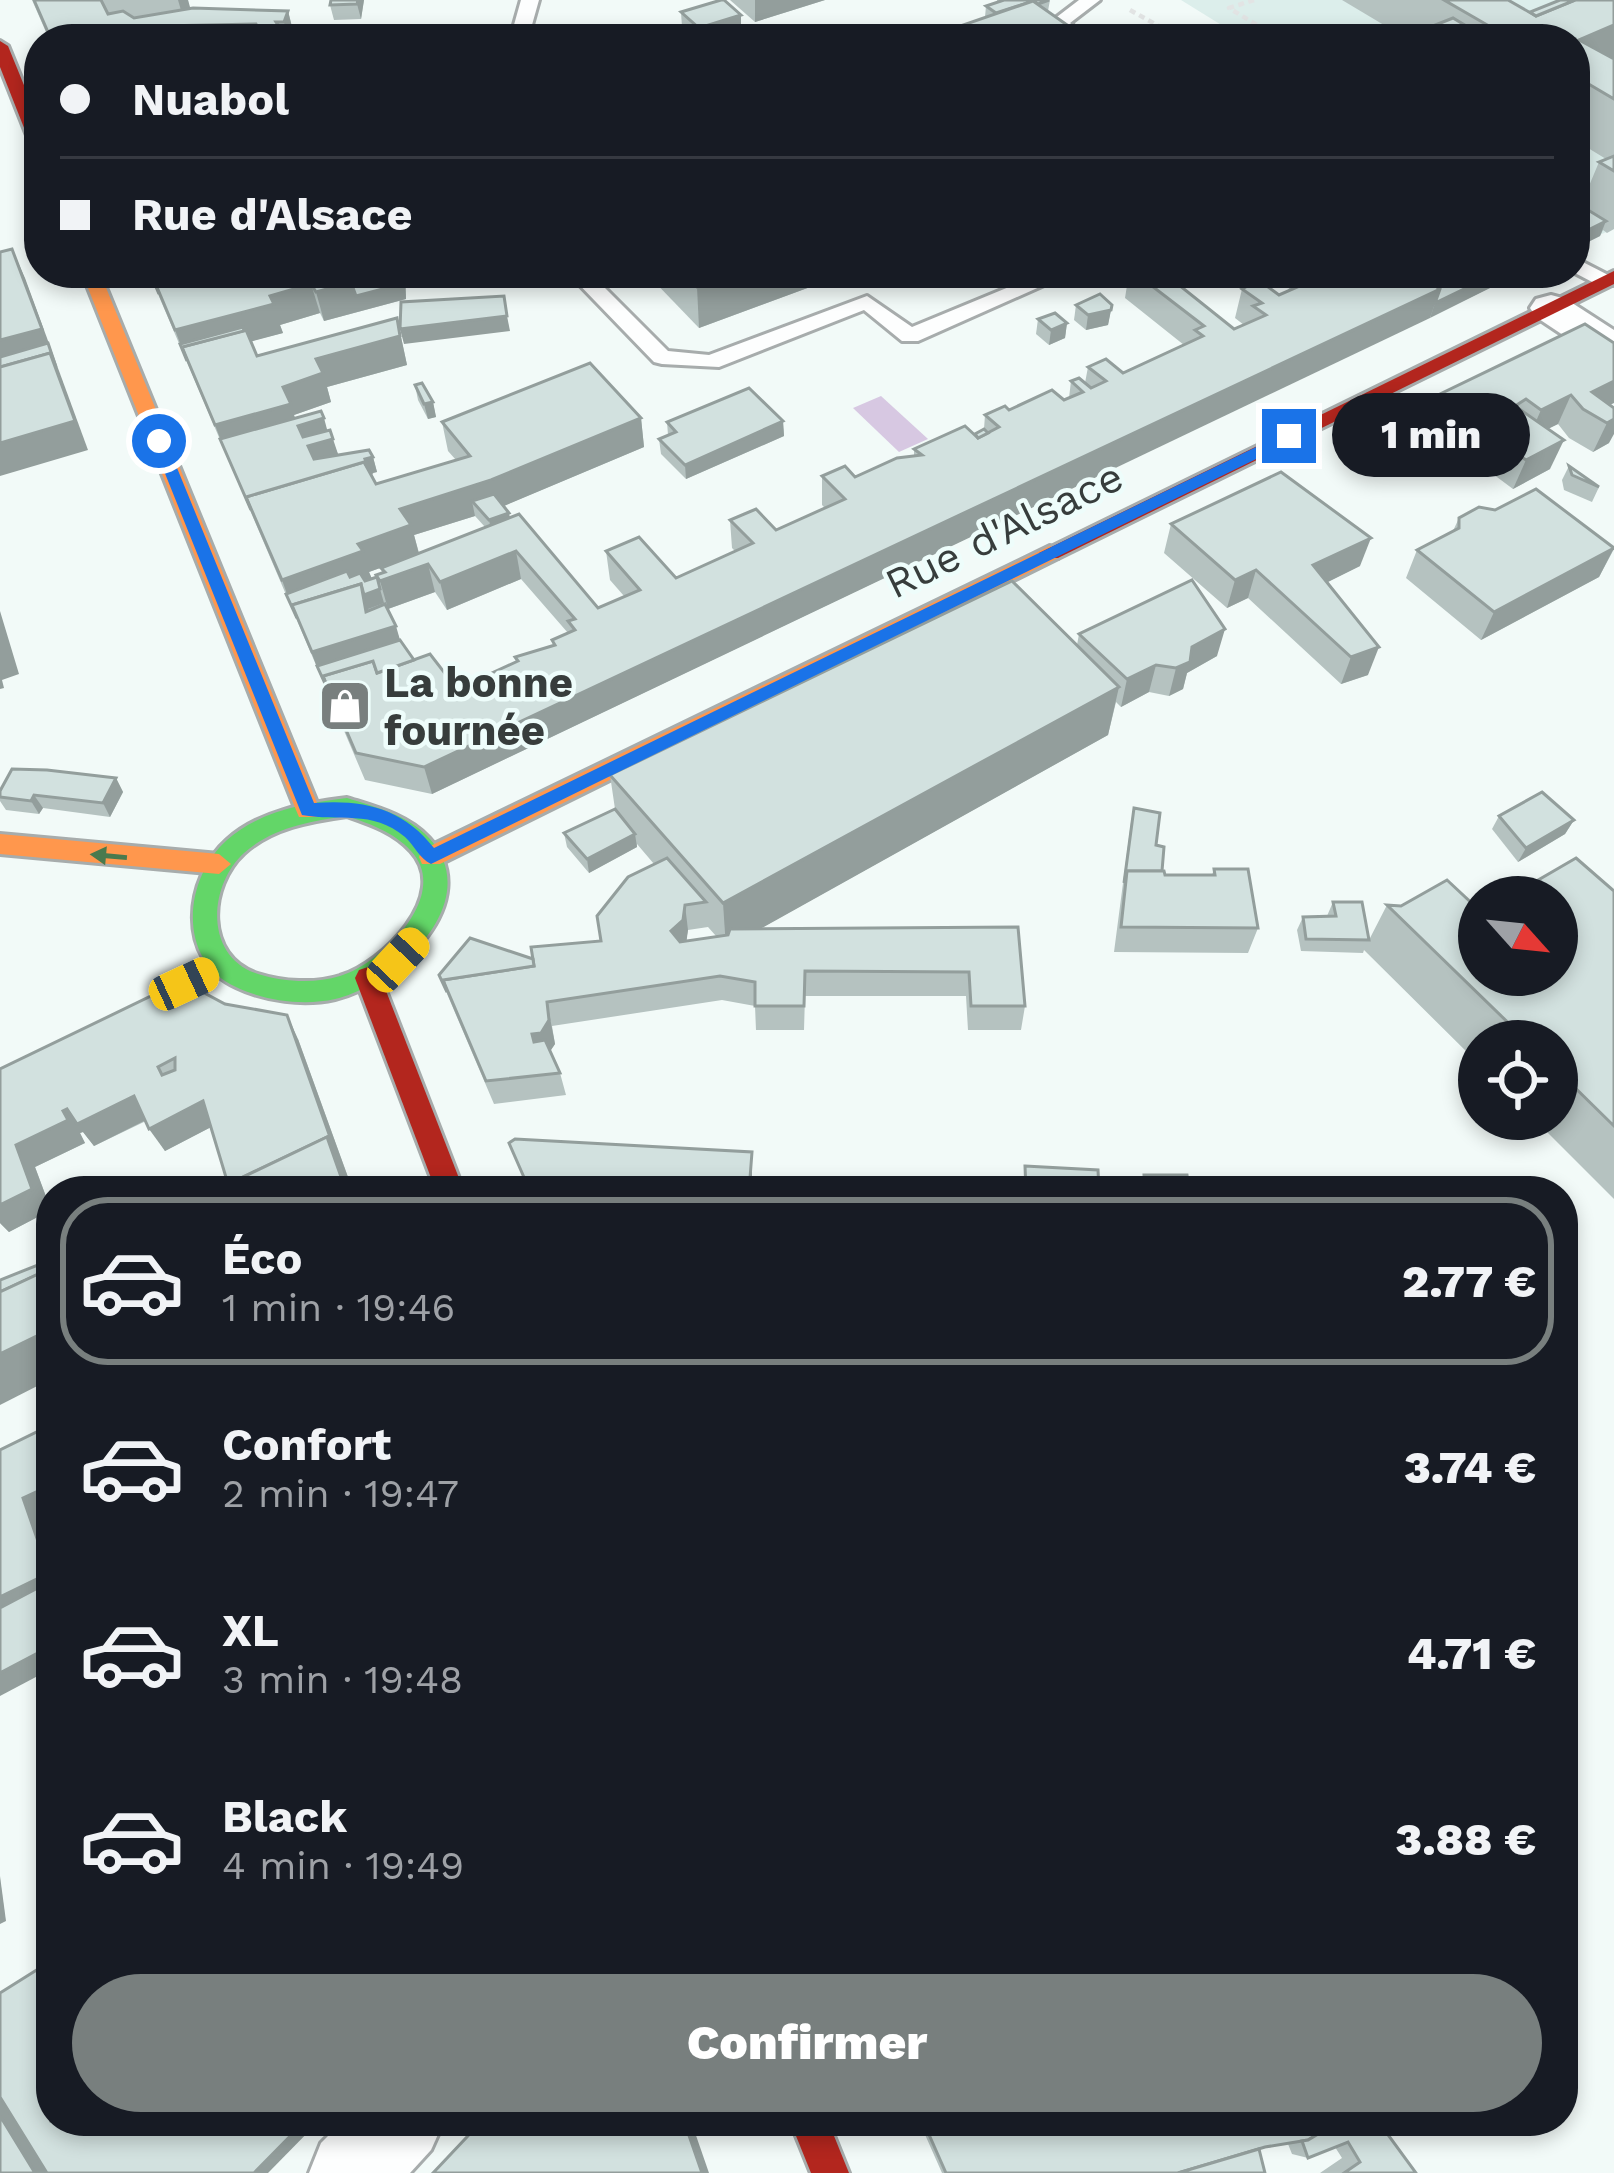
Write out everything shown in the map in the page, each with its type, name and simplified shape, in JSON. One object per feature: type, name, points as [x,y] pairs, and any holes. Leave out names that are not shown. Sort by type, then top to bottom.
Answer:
[{"type":"street","points":[[0,46],[24,106]]},
{"type":"street","name":"Rue d'Alsace","points":[[431,857],[1610,279]]},
{"type":"street","points":[[98,288],[308,810]]},
{"type":"street","points":[[1551,308],[1614,349]]},
{"type":"street","points":[[347,807],[383,815],[412,832],[431,857],[437,882],[434,909],[420,936],[398,960],[368,978],[328,991],[289,993],[213,971],[201,918],[205,891],[219,864],[242,840],[273,822],[308,810],[347,807]]},
{"type":"street","points":[[0,844],[219,864]]},
{"type":"street","points":[[368,978],[444,1176]]},
{"type":"street","points":[[351,2173],[387,2136]]},
{"type":"street","points":[[815,2136],[830,2173]]},
{"type":"lane","points":[[1059,24],[1091,0]]},
{"type":"lane","points":[[593,288],[662,357],[711,362],[867,302],[910,336],[1025,288]]},
{"type":"path","points":[[1113,0],[1155,24]]},
{"type":"path","points":[[1253,0],[1229,8],[1255,24]]},
{"type":"shaded area","points":[[1181,0],[1614,0],[1614,229],[1590,239],[1590,24],[1220,24]]},
{"type":"shaded area","points":[[881,396],[928,439],[899,452],[853,408]]},
{"type":"building","points":[[34,0],[101,0],[108,14],[123,11],[134,18],[193,8],[288,11],[284,22],[277,24],[44,24]]},
{"type":"building","points":[[331,0],[358,0],[357,4],[330,5]]},
{"type":"building","points":[[724,0],[741,15],[694,24],[681,12]]},
{"type":"building","points":[[1004,0],[1049,0],[996,13],[986,6]]},
{"type":"building","points":[[1444,0],[1508,0],[1536,16],[1575,0],[1614,0],[1614,25],[1590,35],[1590,24],[1486,24]]},
{"type":"building","points":[[1560,0],[1575,0],[1536,16],[1530,12]]},
{"type":"building","points":[[1033,1],[1066,24],[966,24]]},
{"type":"building","points":[[1590,46],[1614,59],[1614,99],[1590,85]]},
{"type":"building","points":[[1614,156],[1614,171],[1599,162]]},
{"type":"building","points":[[1590,211],[1606,221],[1590,229]]},
{"type":"building","points":[[12,249],[42,329],[0,340],[0,252]]},
{"type":"building","points":[[157,288],[297,288],[270,296],[274,304],[175,330]]},
{"type":"building","points":[[353,288],[387,288],[356,296]]},
{"type":"building","points":[[1155,288],[1183,288],[1234,329],[1266,315],[1253,306],[1262,303],[1244,288],[1270,288],[1279,295],[1295,288],[1440,289],[424,767],[356,753],[323,676],[373,661],[377,673],[430,654],[457,689],[518,661],[515,657],[555,645],[552,640],[575,630],[568,621],[575,619],[516,551],[440,582],[428,564],[380,581],[376,575],[385,572],[381,568],[519,514],[598,608],[640,590],[606,551],[639,537],[676,578],[753,543],[730,520],[756,509],[776,530],[845,499],[822,476],[845,466],[855,477],[897,458],[922,455],[914,449],[965,426],[978,438],[999,427],[985,415],[1005,406],[1009,410],[1052,390],[1064,400],[1083,392],[1071,381],[1079,378],[1091,388],[1106,381],[1088,367],[1106,359],[1123,373],[1203,336],[1195,330],[1204,326]]},
{"type":"building","points":[[1439,288],[1466,288],[1435,303]]},
{"type":"building","points":[[1100,294],[1112,305],[1111,310],[1088,315],[1076,305]]},
{"type":"building","points":[[504,296],[507,316],[400,329],[401,302]]},
{"type":"building","points":[[1055,313],[1067,323],[1051,330],[1038,319]]},
{"type":"building","points":[[397,318],[400,336],[316,359],[323,373],[283,387],[291,404],[215,425],[182,347],[246,330],[257,356]]},
{"type":"building","points":[[1585,324],[1614,343],[1614,381],[1592,392],[1614,408],[1614,419],[1607,423],[1583,409],[1571,395],[1541,410],[1526,399],[1515,406],[1564,440],[1526,460],[1438,395]]},
{"type":"building","points":[[243,327],[244,331],[182,347],[187,361],[180,344]]},
{"type":"building","points":[[48,343],[56,367],[50,353],[0,367],[0,357]]},
{"type":"building","points":[[50,353],[75,421],[0,443],[0,367]]},
{"type":"building","points":[[590,363],[641,418],[491,480],[400,509],[411,525],[358,544],[363,551],[282,580],[246,497],[364,462],[376,484],[470,456],[442,422]]},
{"type":"building","points":[[422,383],[433,402],[424,404],[415,385]]},
{"type":"building","points":[[749,388],[783,421],[685,465],[659,439],[676,432],[667,422]]},
{"type":"building","points":[[321,411],[324,418],[298,426],[303,437],[330,430],[333,439],[308,446],[314,459],[369,450],[373,457],[365,459],[372,474],[364,462],[246,497],[251,510],[220,439]]},
{"type":"building","points":[[1569,466],[1599,487],[1572,475]]},
{"type":"building","points":[[1281,472],[1371,538],[1313,565],[1379,647],[1351,657],[1256,570],[1235,580],[1171,524]]},
{"type":"building","points":[[1536,489],[1614,548],[1494,612],[1417,550],[1459,528],[1459,518],[1479,507],[1495,510]]},
{"type":"building","points":[[494,494],[509,513],[489,520],[472,501]]},
{"type":"building","points":[[347,571],[350,577],[360,573],[365,581],[377,577],[380,589],[364,595],[361,584],[292,605],[297,618],[286,594]]},
{"type":"building","points":[[1192,580],[1225,629],[1192,647],[1190,662],[1176,668],[1156,665],[1127,679],[1079,634]]},
{"type":"building","points":[[1012,581],[1119,687],[723,903],[610,775]]},
{"type":"building","points":[[361,584],[366,612],[385,604],[396,626],[312,652],[292,605]]},
{"type":"building","points":[[400,640],[414,660],[377,673],[373,661],[323,676],[328,690],[317,666]]},
{"type":"building","points":[[12,769],[116,778],[103,803],[34,795],[31,801],[0,797]]},
{"type":"building","points":[[1542,792],[1574,820],[1526,848],[1499,816]]},
{"type":"building","points":[[1134,808],[1160,813],[1156,845],[1164,847],[1162,871],[1127,871],[1124,883]]},
{"type":"building","points":[[615,809],[635,834],[587,859],[564,833]]},
{"type":"building","points":[[667,858],[706,902],[685,905],[683,920],[671,931],[680,942],[728,935],[730,929],[1018,927],[1025,1006],[971,1006],[969,972],[805,971],[804,1006],[755,1006],[755,982],[720,976],[547,1002],[549,1020],[541,1033],[532,1034],[534,1042],[545,1040],[560,1073],[486,1081],[443,980],[534,966],[531,947],[601,941],[597,916],[628,877]]},
{"type":"building","points":[[1576,858],[1614,891],[1614,1126],[1578,1091],[1578,1020],[1505,1020],[1481,996],[1578,996],[1578,876],[1545,876]]},
{"type":"building","points":[[1214,869],[1248,869],[1258,928],[1121,927],[1127,871],[1215,875]]},
{"type":"building","points":[[1447,880],[1458,890],[1458,974],[1387,905],[1401,906]]},
{"type":"building","points":[[1333,902],[1362,902],[1369,940],[1306,939],[1303,917],[1336,916]]},
{"type":"building","points":[[470,938],[533,959],[534,966],[443,980],[447,992],[439,975]]},
{"type":"building","points":[[182,981],[225,1004],[287,1015],[336,1154],[327,1137],[245,1176],[226,1176],[203,1101],[149,1129],[134,1096],[77,1124],[67,1109],[63,1111],[68,1120],[16,1145],[32,1189],[0,1205],[0,1069]],"holes":[[[175,1058],[175,1070],[162,1075],[158,1067]]]},
{"type":"building","points":[[327,1137],[341,1176],[245,1176]]},
{"type":"building","points":[[515,1139],[752,1152],[750,1176],[523,1176],[509,1143]]},
{"type":"building","points":[[1025,1166],[1098,1170],[1098,1176],[1025,1176]]},
{"type":"building","points":[[36,1266],[36,1275],[0,1292],[0,1280]]},
{"type":"building","points":[[36,1275],[36,1336],[0,1354],[0,1292]]},
{"type":"building","points":[[36,1432],[36,1492],[23,1498],[36,1536],[36,1579],[0,1597],[0,1450]]},
{"type":"building","points":[[36,1589],[36,1654],[0,1673],[0,1608]]},
{"type":"building","points":[[36,1970],[36,2136],[290,2136],[254,2173],[47,2173],[0,2097],[0,1993]]},
{"type":"building","points":[[0,2116],[35,2173],[0,2173]]},
{"type":"building","points":[[468,2136],[689,2136],[702,2173],[433,2173]]},
{"type":"building","points":[[930,2136],[1315,2136],[1178,2173],[946,2173]]},
{"type":"building","points":[[1315,2136],[1389,2136],[1416,2173],[1344,2173],[1360,2162],[1348,2142],[1308,2158],[1302,2141]]},
{"type":"building","points":[[1259,2149],[1265,2173],[1178,2173]]},
{"type":"traffic: fast","points":[[347,807],[398,827],[421,845],[433,866],[435,888],[415,932],[378,969],[337,988],[286,990],[237,976],[216,955],[204,926],[210,884],[220,863],[254,833],[276,823],[347,807]]},
{"type":"traffic: slow","points":[[97,288],[308,810]]},
{"type":"traffic: slow","points":[[431,857],[1050,553]]},
{"type":"traffic: slow","points":[[0,844],[219,864]]},
{"type":"traffic: jam","points":[[0,46],[24,106]]},
{"type":"traffic: jam","points":[[1050,553],[1614,277]]},
{"type":"traffic: jam","points":[[368,978],[444,1176]]},
{"type":"traffic: jam","points":[[815,2136],[830,2173]]},
{"type":"place","name":"La bonne fournée","points":[[345,706]]},
{"type":"route","points":[[159,441],[308,810],[347,807],[383,815],[412,832],[431,857],[1289,436]]}]
